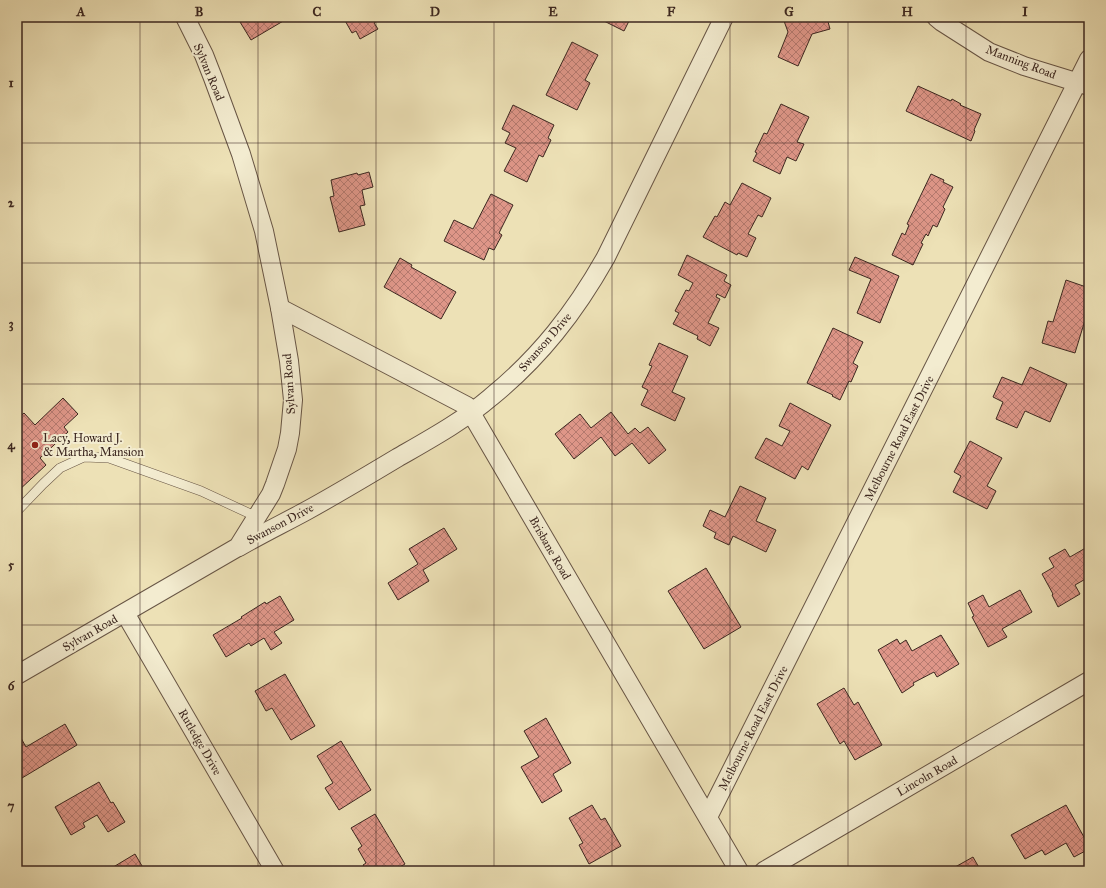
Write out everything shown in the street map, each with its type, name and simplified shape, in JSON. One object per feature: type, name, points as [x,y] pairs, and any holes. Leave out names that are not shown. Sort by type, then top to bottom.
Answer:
[{"type":"street","name":"Sylvan Road","points":[[17,675],[238,547],[271,494],[287,448],[290,433],[292,400],[285,334],[264,231],[241,154],[213,78],[204,55],[185,17]]},
{"type":"street","name":"Swanson Drive","points":[[238,547],[307,510],[444,431],[502,388],[534,357],[566,321],[591,283],[609,250],[724,17]]},
{"type":"street","name":"Manning Road","points":[[936,17],[989,52],[1024,66],[1083,85]]},
{"type":"street","name":"Melbourne Road East Drive","points":[[708,817],[1083,85],[1089,59]]},
{"type":"street","name":"Brisbane Road","points":[[280,308],[467,406],[739,871]]},
{"type":"street","name":"Rutledge Drive","points":[[125,613],[274,871]]},
{"type":"street","name":"Lincoln Road","points":[[764,871],[1089,681]]},
{"type":"lane","points":[[17,511],[60,468],[84,457],[109,458],[201,491],[257,517]]},
{"type":"building","points":[[237,17],[290,17],[251,40]]},
{"type":"building","points":[[343,17],[375,17],[377,21],[374,23],[378,29],[360,39],[356,31],[352,33]]},
{"type":"building","points":[[596,17],[631,17],[624,31]]},
{"type":"building","points":[[792,17],[830,17],[827,18],[830,29],[812,34],[798,66],[778,57],[788,32],[784,21]]},
{"type":"building","points":[[572,42],[598,55],[585,80],[590,83],[577,110],[546,95]]},
{"type":"building","points":[[918,86],[951,101],[952,99],[961,104],[960,105],[981,114],[971,141],[906,111]]},
{"type":"building","points":[[781,104],[809,117],[797,142],[804,144],[796,161],[787,157],[780,174],[753,161],[757,153],[755,152],[764,133],[767,134]]},
{"type":"building","points":[[513,105],[554,125],[548,138],[551,140],[543,157],[539,155],[527,182],[504,171],[516,148],[505,143],[510,133],[502,129]]},
{"type":"building","points":[[369,172],[373,187],[362,190],[365,205],[360,206],[365,225],[339,232],[330,197],[334,196],[331,180],[357,173],[358,175]]},
{"type":"building","points":[[931,174],[944,180],[943,182],[953,187],[943,207],[945,209],[937,227],[933,225],[928,236],[926,234],[913,265],[892,255],[902,233],[905,235],[909,225],[907,224]]},
{"type":"building","points":[[742,183],[771,198],[762,217],[758,215],[748,234],[756,238],[747,257],[738,253],[737,255],[703,237],[715,216],[717,217],[725,202],[730,205]]},
{"type":"building","points":[[491,194],[513,205],[499,233],[502,235],[494,250],[489,248],[484,260],[444,241],[454,220],[473,229]]},
{"type":"building","points":[[1089,217],[1089,229],[1086,228]]},
{"type":"building","points":[[687,255],[727,275],[724,281],[731,285],[725,298],[717,294],[716,297],[720,299],[708,323],[719,328],[710,346],[697,339],[698,336],[673,324],[679,313],[675,311],[686,290],[689,291],[693,283],[678,275]]},
{"type":"building","points":[[855,257],[899,276],[880,323],[857,313],[871,279],[849,270]]},
{"type":"building","points":[[400,258],[412,265],[411,267],[456,292],[441,319],[384,287]]},
{"type":"building","points":[[1066,280],[1089,288],[1089,307],[1075,353],[1042,343],[1048,321],[1053,322]]},
{"type":"building","points":[[833,328],[863,342],[853,363],[858,366],[851,382],[849,381],[840,400],[832,396],[833,395],[807,383]]},
{"type":"building","points":[[659,343],[688,356],[672,392],[685,398],[675,421],[641,405],[648,390],[642,387],[652,366],[649,365]]},
{"type":"building","points":[[1030,367],[1067,384],[1050,422],[1025,411],[1017,428],[996,419],[1003,402],[993,397],[1002,377],[1022,385]]},
{"type":"building","name":"Lacy, Howard J. & Martha, Mansion","points":[[63,398],[78,414],[64,427],[68,432],[40,458],[46,465],[17,492],[17,419],[24,413],[35,425]]},
{"type":"building","points":[[790,403],[831,425],[808,470],[802,466],[795,479],[755,458],[766,438],[782,446],[790,431],[779,426]]},
{"type":"building","points":[[611,412],[628,434],[635,428],[640,433],[648,427],[666,450],[649,464],[632,443],[615,456],[601,437],[574,459],[555,434],[580,414],[591,428]]},
{"type":"building","points":[[970,441],[1002,458],[987,486],[996,491],[987,509],[953,492],[961,476],[954,472]]},
{"type":"building","points":[[740,486],[766,498],[756,521],[776,530],[766,552],[733,536],[729,545],[714,538],[716,533],[703,526],[710,510],[725,517]]},
{"type":"building","points":[[444,528],[457,549],[423,570],[429,581],[398,600],[388,583],[418,564],[409,549]]},
{"type":"building","points":[[1089,546],[1089,577],[1075,585],[1080,594],[1058,607],[1042,574],[1054,567],[1049,558],[1065,549],[1070,557]]},
{"type":"building","points":[[706,568],[741,627],[704,649],[668,591]]},
{"type":"building","points":[[1020,590],[1032,612],[1002,629],[1007,637],[988,647],[972,617],[974,616],[968,603],[983,595],[989,607]]},
{"type":"building","points":[[280,596],[294,620],[274,632],[282,643],[271,650],[264,638],[251,646],[249,643],[226,657],[213,635],[265,602],[266,604]]},
{"type":"building","points":[[941,635],[959,664],[937,677],[934,672],[913,683],[914,685],[902,693],[878,650],[897,639],[900,644],[906,640],[912,651]]},
{"type":"building","points":[[285,674],[315,726],[291,740],[272,708],[266,711],[255,691]]},
{"type":"building","points":[[844,688],[854,705],[858,702],[882,745],[855,760],[844,741],[840,744],[817,704]]},
{"type":"building","points":[[546,718],[571,763],[553,774],[562,791],[542,803],[521,767],[539,757],[524,731]]},
{"type":"building","points":[[65,724],[77,745],[17,781],[17,740],[21,738],[26,747]]},
{"type":"building","points":[[341,741],[371,790],[339,810],[325,788],[333,783],[317,756]]},
{"type":"building","points":[[99,782],[111,803],[113,802],[125,822],[108,832],[97,815],[83,823],[85,827],[71,835],[55,807]]},
{"type":"building","points":[[592,805],[601,820],[605,818],[621,846],[589,864],[579,845],[583,843],[569,818]]},
{"type":"building","points":[[1066,805],[1089,846],[1089,849],[1074,857],[1066,843],[1045,855],[1042,850],[1025,859],[1011,835]]},
{"type":"building","points":[[375,814],[405,864],[393,871],[367,871],[363,865],[366,863],[358,849],[362,846],[351,828]]},
{"type":"building","points":[[135,854],[145,871],[111,871],[110,869]]},
{"type":"building","points":[[973,857],[981,871],[948,871]]},
{"type":"place","name":"Lacy, Howard J. & Martha, Mansion","points":[[35,445]]}]
